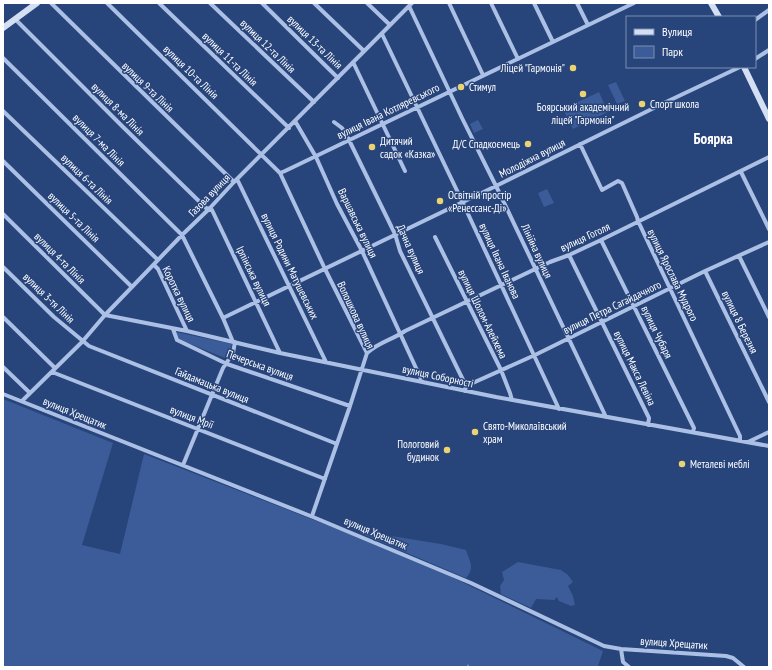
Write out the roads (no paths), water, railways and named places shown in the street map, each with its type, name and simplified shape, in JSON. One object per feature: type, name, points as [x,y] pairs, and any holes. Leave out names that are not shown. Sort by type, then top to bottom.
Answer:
[{"type":"street","points":[[3,28],[37,3]]},
{"type":"street","name":"вулиця 9-та Лінія","points":[[51,3],[236,181]]},
{"type":"street","name":"вулиця 10-та Лінія","points":[[107,3],[262,155]]},
{"type":"street","name":"вулиця 11-та Лінія","points":[[159,3],[288,128]]},
{"type":"street","name":"вулиця 12-та Лінія","points":[[210,3],[314,102]]},
{"type":"street","name":"вулиця 13-та Лінія","points":[[262,3],[338,78]]},
{"type":"street","points":[[314,3],[364,51]]},
{"type":"street","points":[[367,3],[390,25]]},
{"type":"street","points":[[449,3],[483,75]]},
{"type":"street","points":[[491,3],[518,59]]},
{"type":"street","points":[[534,3],[553,42]]},
{"type":"street","points":[[577,3],[588,25]]},
{"type":"street","points":[[618,3],[621,9]]},
{"type":"street","name":"вулиця Івана Котляревського","points":[[280,172],[286,171],[316,157],[449,91],[634,3]]},
{"type":"street","points":[[711,3],[718,16]]},
{"type":"street","name":"Газова вулиця","points":[[22,401],[82,342],[105,315],[182,235],[411,5]]},
{"type":"street","name":"Лінійна вулиця","points":[[411,5],[449,91],[606,417]]},
{"type":"street","points":[[756,19],[769,10]]},
{"type":"street","name":"вулиця 8-ма Лінія","points":[[15,18],[122,126],[206,208],[209,209]]},
{"type":"street","name":"вулиця Івана Іванова","points":[[382,34],[535,355],[559,409]]},
{"type":"street","points":[[756,58],[769,51]]},
{"type":"street","name":"вулиця 7-ма Лінія","points":[[3,58],[182,235],[234,342]]},
{"type":"street","points":[[353,62],[405,171]]},
{"type":"street","name":"Молодіжна вулиця","points":[[223,318],[738,68]]},
{"type":"street","points":[[744,68],[769,119]]},
{"type":"street","name":"вулиця 6-та Лінія","points":[[3,112],[158,260]]},
{"type":"street","name":"Варшавська вулиця","points":[[295,121],[316,157],[337,204],[362,251],[422,381]]},
{"type":"street","name":"Дачна вулиця","points":[[334,122],[342,128],[349,140],[395,234],[400,252],[434,318],[466,388]]},
{"type":"street","name":"вулиця Ярослава Мудрого","points":[[580,144],[602,190],[618,181],[622,183],[638,221],[740,436],[740,441]]},
{"type":"street","name":"Волошкова вулиця","points":[[262,155],[280,172],[325,269],[367,353],[312,516]]},
{"type":"street","name":"вулиця Гоголя","points":[[367,353],[375,346],[601,240],[769,157]]},
{"type":"street","name":"вулиця 5-та Лінія","points":[[3,162],[132,287]]},
{"type":"street","points":[[741,172],[769,229]]},
{"type":"street","name":"вулиця Родини Матушевських","points":[[236,181],[290,286],[326,362]]},
{"type":"street","name":"Ірпінська вулиця","points":[[209,209],[212,210],[280,353]]},
{"type":"street","name":"вулиця 4-та Лінія","points":[[3,214],[105,315]]},
{"type":"street","name":"вулиця Шолом-Алейхема","points":[[435,237],[500,370],[512,400]]},
{"type":"street","name":"вулиця Чубаря","points":[[601,240],[635,306],[694,428],[693,432]]},
{"type":"street","name":"вулиця Петра Сагайдачного","points":[[466,388],[500,370],[569,339],[705,271],[769,242]]},
{"type":"street","name":"вулиця Макса Левіна","points":[[569,255],[649,418],[648,424]]},
{"type":"street","points":[[739,256],[769,317]]},
{"type":"street","name":"Коротка вулиця","points":[[154,265],[158,269],[186,332]]},
{"type":"street","name":"вулиця 3-тя Лінія","points":[[3,267],[82,342]]},
{"type":"street","name":"вулиця 8 Березня","points":[[705,271],[769,402]]},
{"type":"street","name":"вулиця Соборності","points":[[105,315],[280,353],[422,381],[466,388],[512,400],[769,446]]},
{"type":"street","points":[[3,317],[55,368]]},
{"type":"street","name":"Печерська вулиця","points":[[173,329],[177,340],[226,363],[350,406]]},
{"type":"street","name":"Гайдамацька вулиця","points":[[82,342],[337,444]]},
{"type":"street","points":[[183,465],[226,363],[233,353],[234,342]]},
{"type":"street","points":[[3,367],[30,393]]},
{"type":"street","name":"вулиця Мрії","points":[[52,372],[325,479]]},
{"type":"street","name":"вулиця Хрещатик","points":[[3,394],[312,516],[471,583],[604,646],[621,649],[726,656],[734,658],[744,667]]},
{"type":"street","points":[[747,442],[769,432]]},
{"type":"street","points":[[621,649],[623,662],[629,667]]},
{"type":"place","name":"Ліцей \"Гармонія\"","points":[[573,68]]},
{"type":"place","name":"Стимул","points":[[461,87]]},
{"type":"place","name":"Боярський академічний ліцей \"Гармонія\"","points":[[583,94]]},
{"type":"place","name":"Спорт школа","points":[[642,104]]},
{"type":"place","name":"Д/С Спадкоємець","points":[[528,144]]},
{"type":"place","name":"Дитячий садок «Казка»","points":[[372,147]]},
{"type":"place","name":"Освітній простір «Ренессанс-Ді»","points":[[440,201]]},
{"type":"place","name":"Свято-Миколаївський храм","points":[[475,432]]},
{"type":"place","name":"Пологовий будинок","points":[[447,450]]},
{"type":"place","name":"Металеві меблі","points":[[682,464]]},
{"type":"district","name":"Боярка","points":[[713,139]]}]
